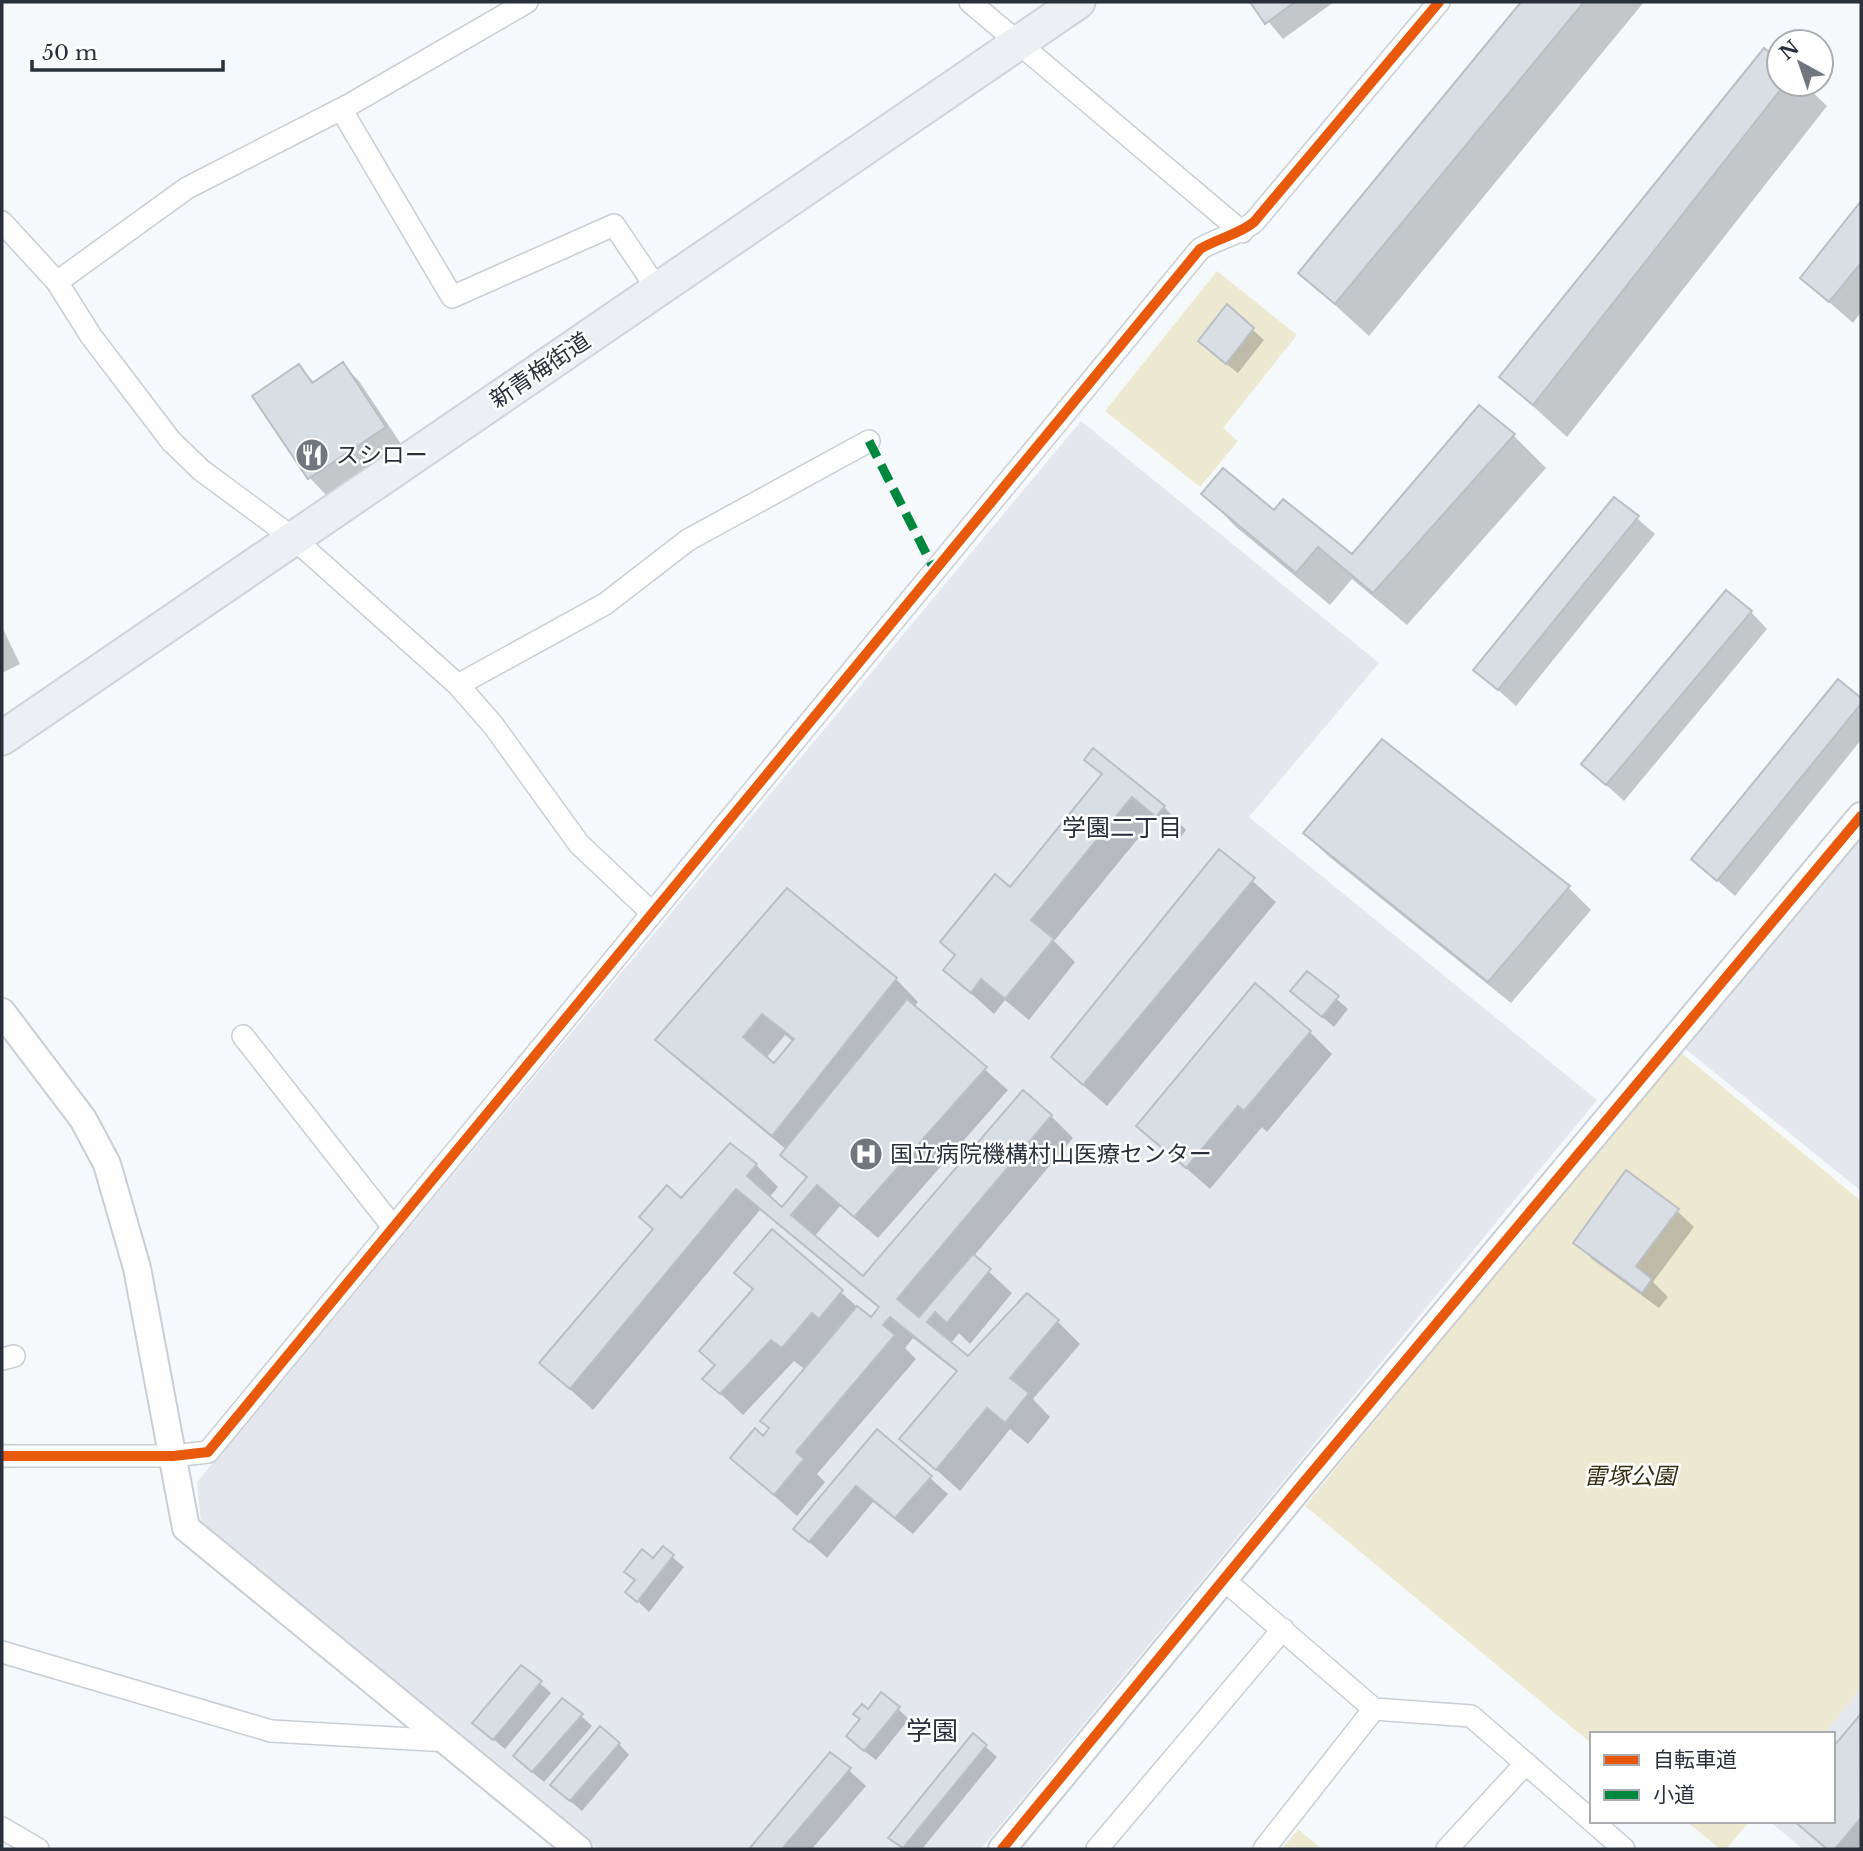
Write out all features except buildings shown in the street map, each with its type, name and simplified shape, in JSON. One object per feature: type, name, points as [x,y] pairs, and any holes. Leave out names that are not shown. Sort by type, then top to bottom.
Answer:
[{"type":"main road","name":"新青梅街道","points":[[2,738],[1078,2]]},
{"type":"street","points":[[57,282],[187,188],[341,109],[527,2]]},
{"type":"street","points":[[970,2],[1242,232]]},
{"type":"street","points":[[2,1456],[173,1456],[208,1452],[1200,249],[1242,232],[1254,222],[1439,2]]},
{"type":"street","points":[[341,109],[452,297],[614,225],[658,290]]},
{"type":"street","points":[[2,222],[57,282],[91,336],[171,441],[201,470],[293,538],[458,685],[493,725],[579,844],[651,912]]},
{"type":"street","points":[[458,685],[605,604],[688,540],[869,441]]},
{"type":"street","points":[[1002,1849],[1223,1579],[1861,816]]},
{"type":"street","points":[[2,1012],[83,1119],[107,1164],[137,1268],[186,1528],[579,1849]]},
{"type":"street","points":[[243,1036],[393,1227]]},
{"type":"street","points":[[1223,1579],[1374,1709],[1471,1716],[1590,1819]]},
{"type":"street","points":[[1097,1849],[1283,1629]]},
{"type":"street","points":[[2,1652],[271,1731],[448,1741]]},
{"type":"street","points":[[1264,1849],[1374,1709]]},
{"type":"street","points":[[1447,1849],[1526,1763]]},
{"type":"street","points":[[1594,1823],[1624,1849]]},
{"type":"street","points":[[2,1828],[38,1849]]},
{"type":"shaded area","points":[[1081,421],[1379,663],[1249,817],[1597,1100],[981,1849],[598,1849],[201,1523],[197,1482]]},
{"type":"shaded area","points":[[1861,833],[1861,1191],[1683,1047]]},
{"type":"shaded area","points":[[1861,1688],[1861,1849],[1803,1849],[1771,1823],[1835,1823],[1835,1732],[1826,1732]]},
{"type":"green space","points":[[1217,271],[1297,335],[1223,428],[1238,441],[1200,487],[1105,411]]},
{"type":"green space","name":"雷塚公園","points":[[1679,1051],[1861,1201],[1861,1688],[1826,1732],[1590,1732],[1590,1742],[1305,1506]]},
{"type":"green space","points":[[1688,1823],[1748,1823],[1726,1849],[1720,1849]]},
{"type":"green space","points":[[1298,1829],[1322,1849],[1282,1849]]},
{"type":"marked path","points":[[869,441],[934,569]]},
{"type":"cycle path","points":[[2,1456],[173,1456],[208,1452],[1200,249],[1254,222],[1439,2]]},
{"type":"cycle path","points":[[1002,1849],[1298,1489],[1861,816]]},
{"type":"place","name":"スシロー","points":[[312,455]]},
{"type":"place","name":"国立病院機構村山医療センター","points":[[866,1154]]},
{"type":"district","name":"学園二丁目","points":[[1122,827]]},
{"type":"district","name":"学園","points":[[932,1731]]}]
